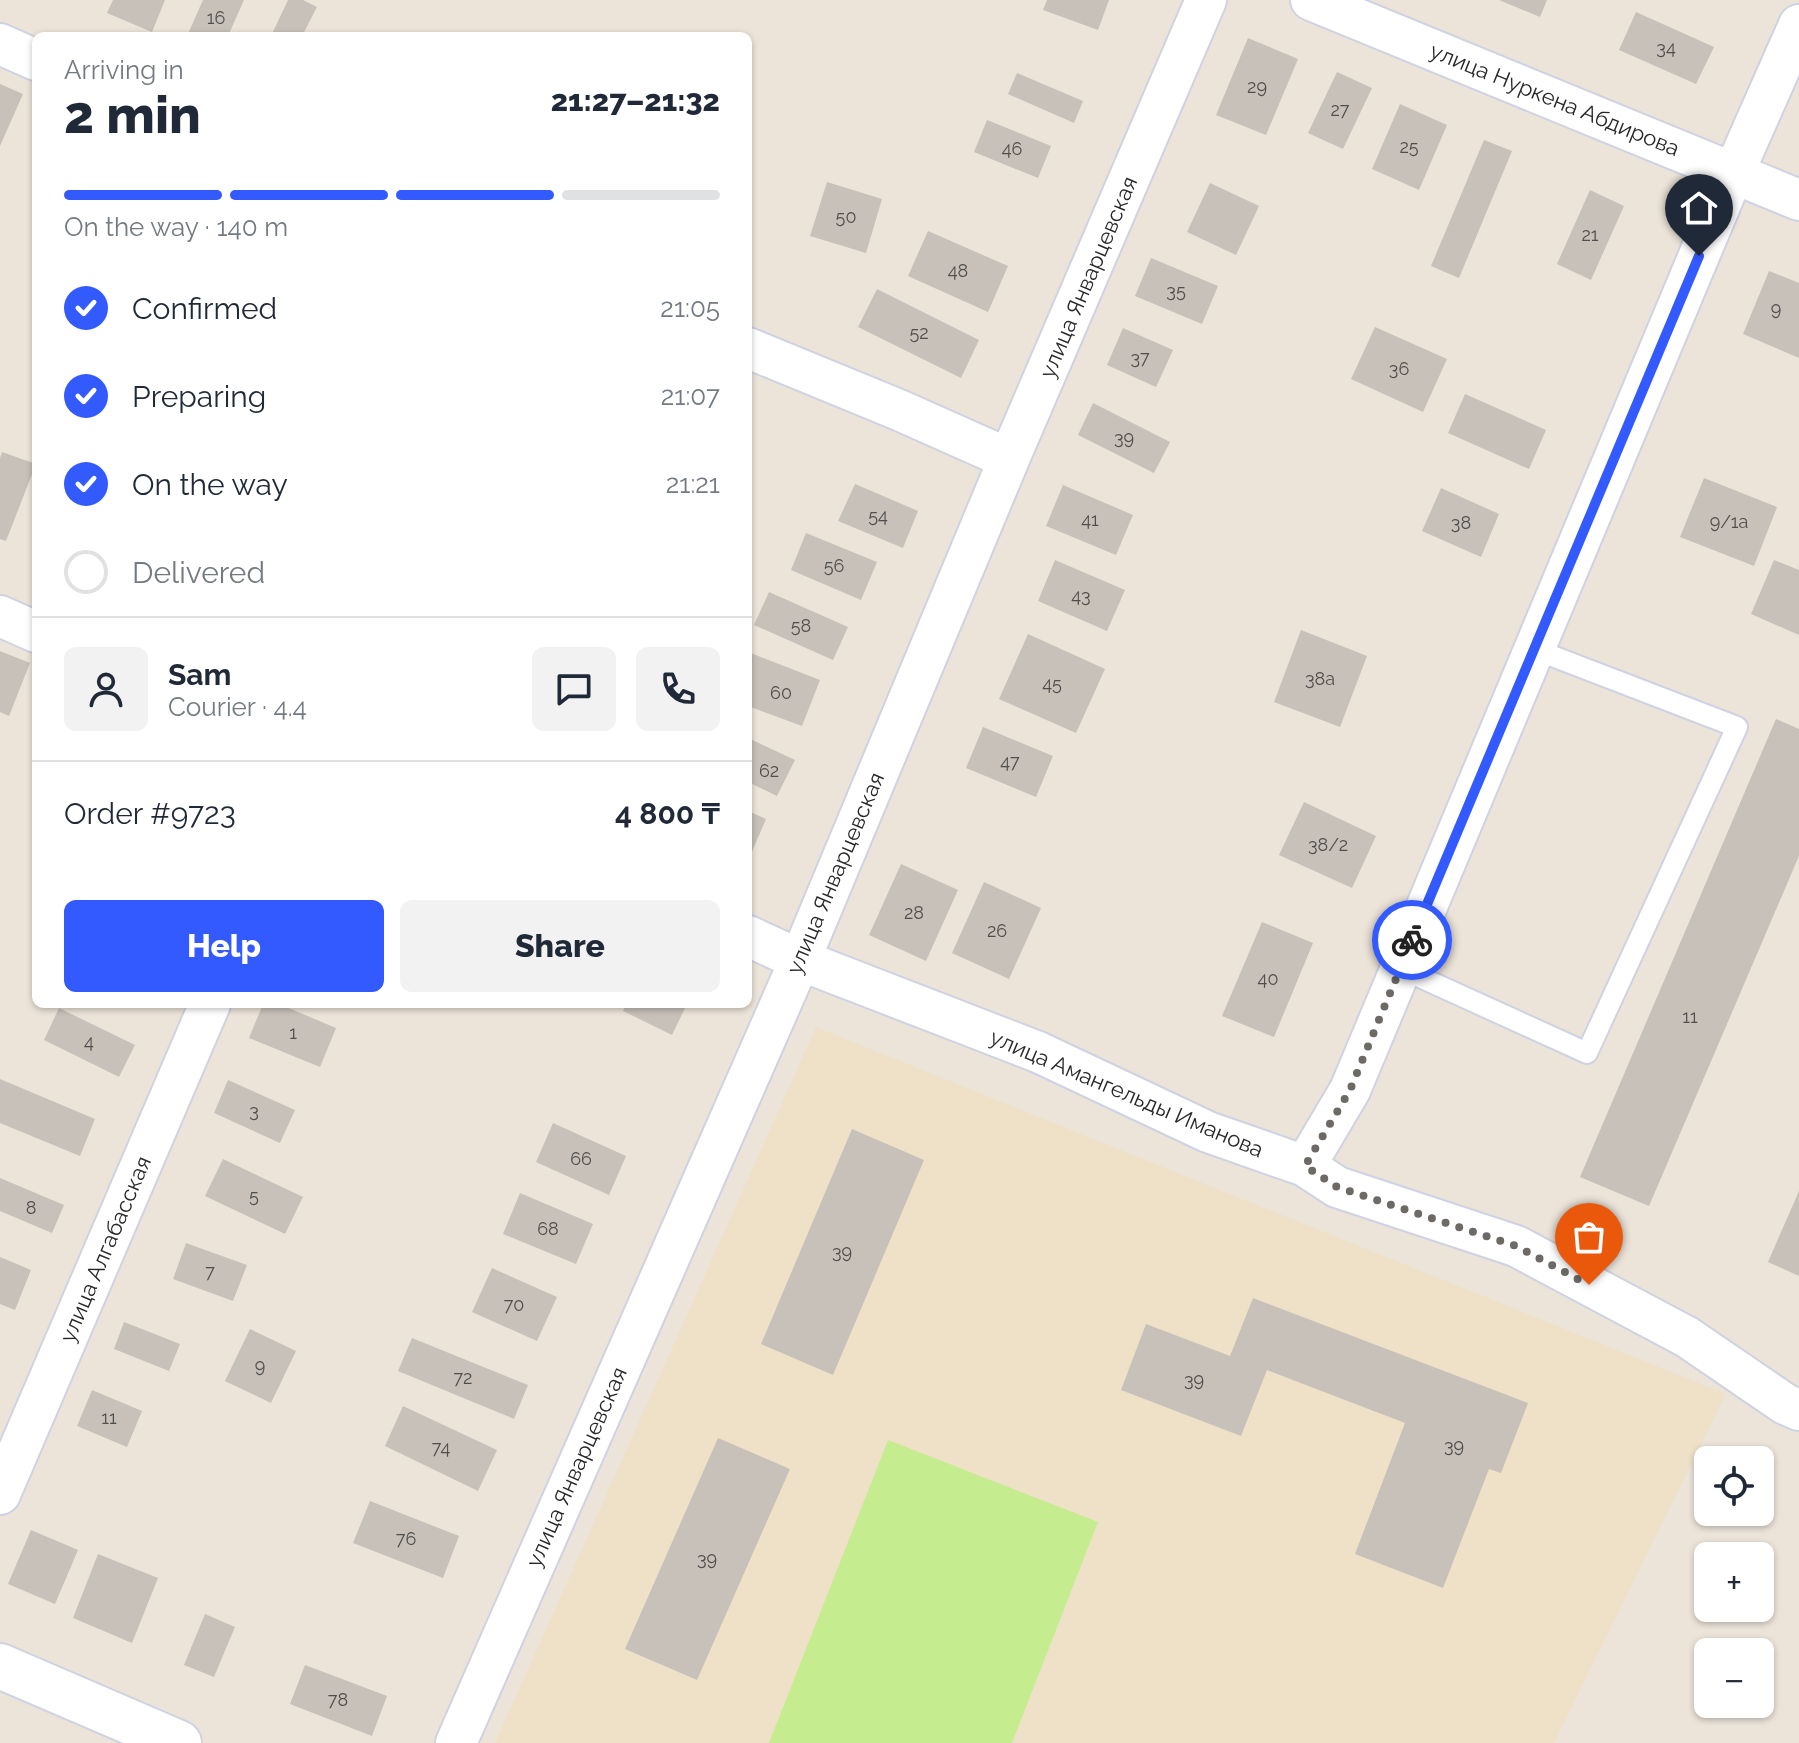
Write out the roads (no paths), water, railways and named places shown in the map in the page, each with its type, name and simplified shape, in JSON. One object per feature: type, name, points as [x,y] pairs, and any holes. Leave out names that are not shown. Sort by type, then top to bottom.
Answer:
[{"type":"street","name":"улица Январцевская","points":[[456,1743],[800,960],[1009,459],[1206,0]]},
{"type":"street","name":"улица Нуркена Абдирова","points":[[1311,0],[1799,200]]},
{"type":"street","points":[[1305,1166],[1350,1090],[1734,172],[1799,25]]},
{"type":"street","points":[[0,44],[32,58]]},
{"type":"street","points":[[752,350],[1009,459]]},
{"type":"street","points":[[0,616],[32,630]]},
{"type":"street","name":"улица Амангельды Иманова","points":[[752,938],[800,960],[1038,1052],[1208,1132],[1305,1166],[1337,1187],[1516,1246],[1687,1337],[1785,1404],[1799,1410]]},
{"type":"street","name":"улица Алгабасская","points":[[0,1494],[208,1008]]},
{"type":"street","points":[[0,1666],[179,1743]]},
{"type":"lane","points":[[1400,968],[1587,1053],[1737,727],[1534,649]]}]
